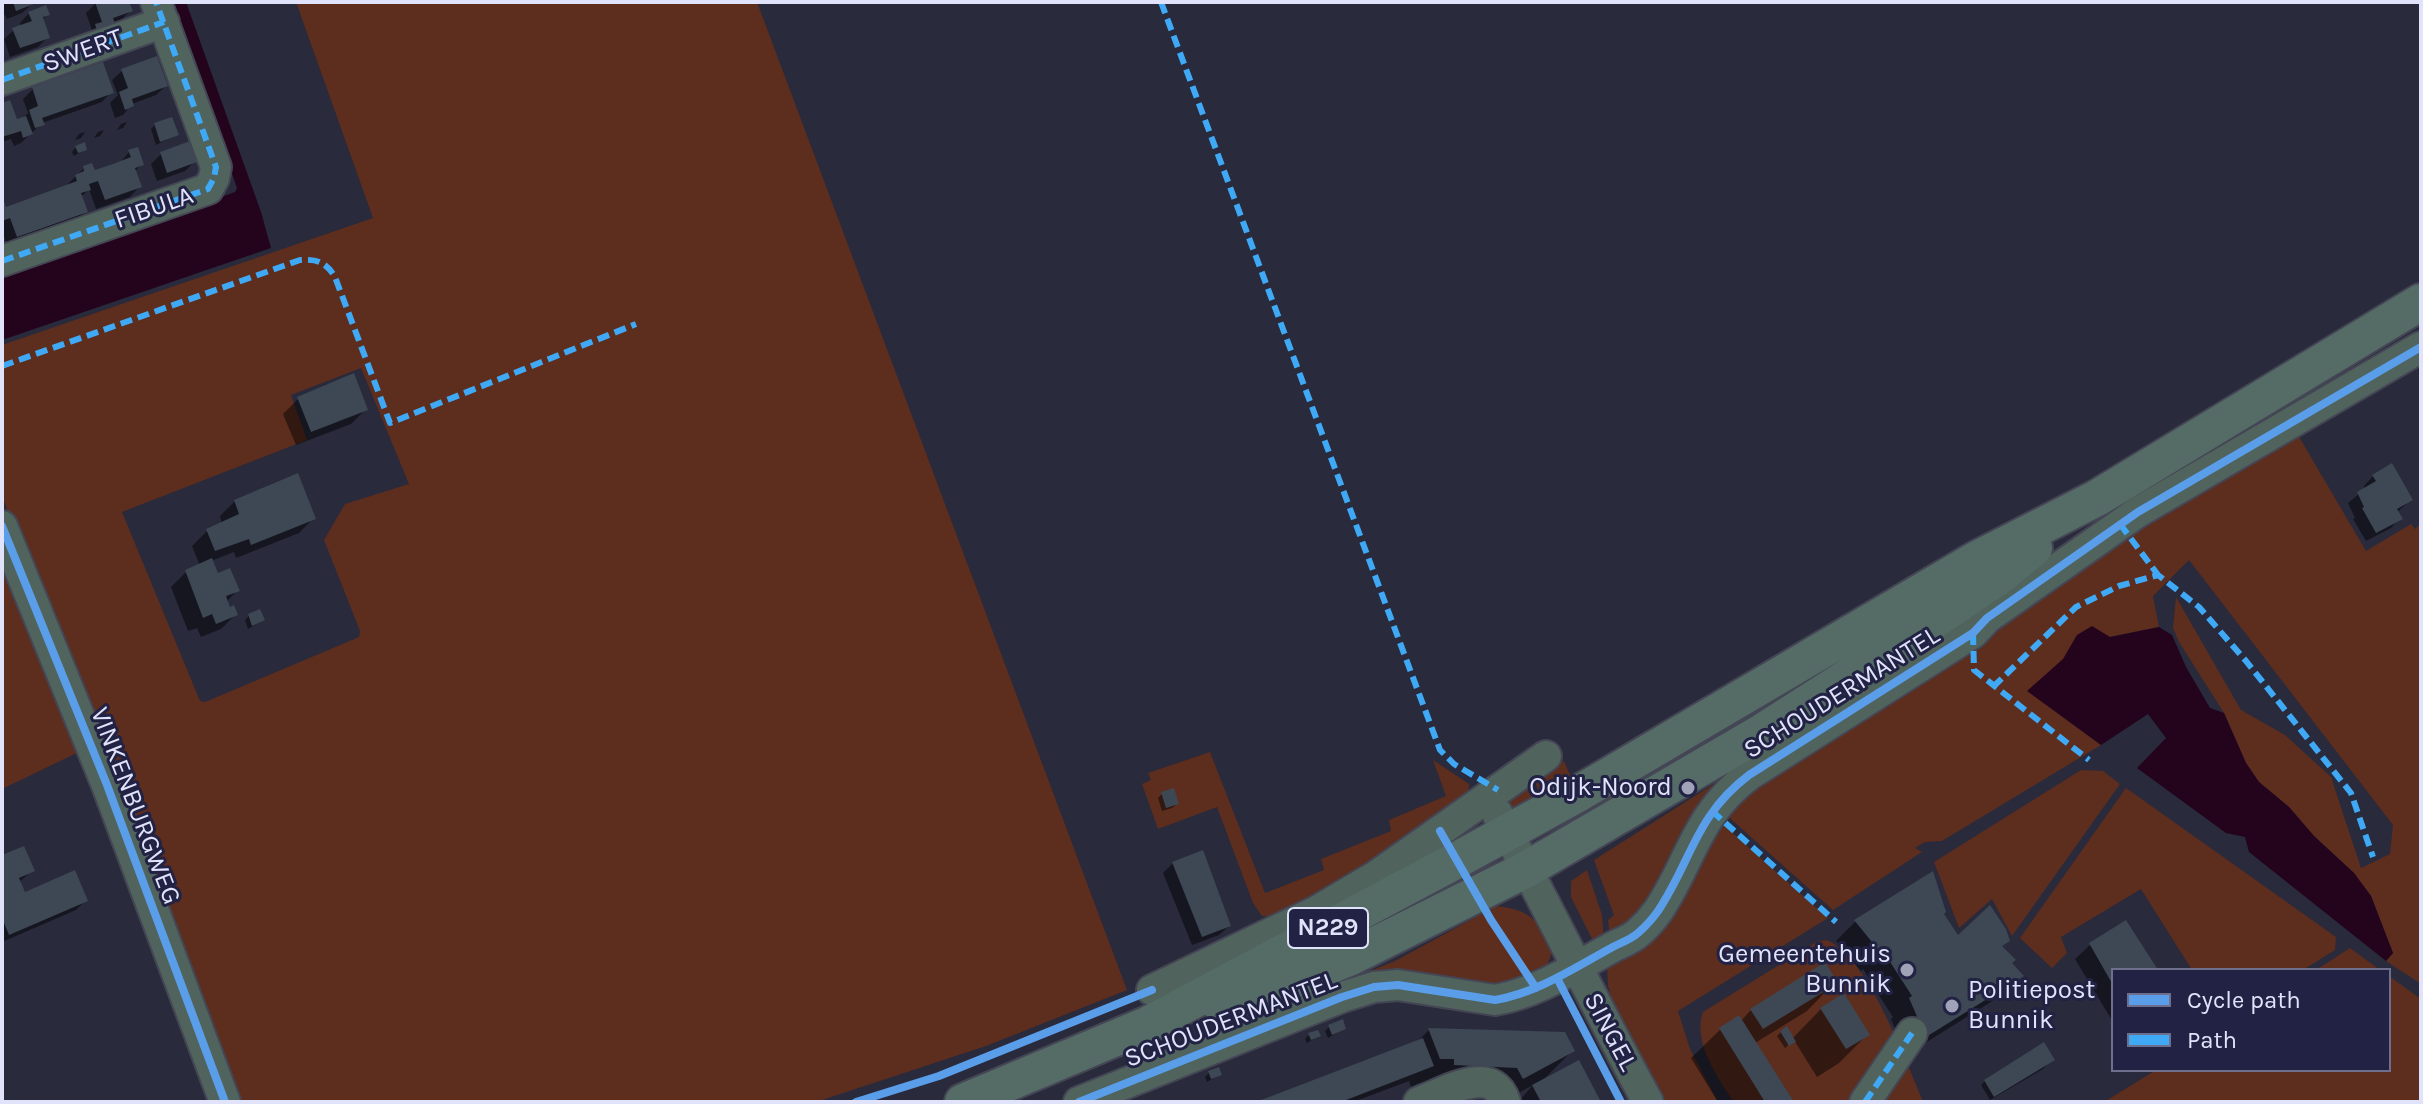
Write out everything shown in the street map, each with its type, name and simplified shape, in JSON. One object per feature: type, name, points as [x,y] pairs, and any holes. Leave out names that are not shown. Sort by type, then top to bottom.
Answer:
[{"type":"main road","name":"SCHOUDERMANTEL","points":[[963,1102],[1507,833],[1977,559],[2097,498],[2421,302]]},
{"type":"main road","name":"SCHOUDERMANTEL","points":[[1150,1007],[1289,982],[1351,957],[1527,869],[1762,732],[1898,645],[2001,575],[2097,498]]},
{"type":"street","name":"SWERT","points":[[2,78],[160,12]]},
{"type":"street","name":"FIBULA","points":[[2,261],[208,189],[216,167],[160,12]]},
{"type":"street","name":"SCHOUDERMANTEL","points":[[1079,1102],[1374,987],[1398,985],[1495,1000],[1536,988],[1637,935],[1657,913],[1704,823],[1731,788],[1973,633],[1987,618],[2138,512],[2421,347]]},
{"type":"street","name":"VINKENBURGWEG","points":[[2,526],[107,785],[225,1102]]},
{"type":"street","name":"SCHOUDERMANTEL","points":[[1150,1007],[1397,862],[1546,756]]},
{"type":"street","points":[[1488,798],[1507,833]]},
{"type":"street","name":"SINGEL","points":[[1507,833],[1547,903],[1576,968],[1648,1102]]},
{"type":"street","points":[[1865,1102],[1912,1033]]},
{"type":"street","points":[[1419,1102],[1483,1081],[1499,1089],[1505,1102]]},
{"type":"shaded area","points":[[172,2],[186,2],[271,248],[2,340],[2,276],[235,192],[237,188]]},
{"type":"shaded area","points":[[296,2],[757,2],[1127,990],[986,1046],[816,1102],[236,1102],[2,496],[2,345],[373,218]],"holes":[[[361,368],[409,484],[345,504],[324,540],[360,631],[359,637],[205,702],[200,701],[122,512],[307,440],[291,395]]]},
{"type":"shaded area","points":[[2295,430],[2366,551],[2411,524],[2415,529],[2421,523],[2421,984],[2386,961],[2393,953],[2371,896],[2354,873],[2314,836],[2289,807],[2259,782],[2246,763],[2224,713],[2173,628],[2176,597],[2241,710],[2285,735],[2331,777],[2361,868],[2390,854],[2393,825],[2189,560],[2153,596],[2159,627],[2110,637],[2077,635],[2064,659],[2028,691],[2101,745],[1942,841],[1925,842],[1915,848],[1922,852],[1833,910],[1724,813],[1751,786],[2155,515]]},
{"type":"shaded area","points":[[2,550],[81,751],[2,789]]},
{"type":"shaded area","points":[[2092,626],[2110,637],[2159,627],[2172,635],[2210,708],[2224,713],[2246,763],[2259,782],[2289,807],[2314,836],[2354,873],[2371,896],[2393,953],[2386,961],[2249,852],[2245,837],[2226,833],[2137,768],[2166,738],[2148,714],[2101,745],[2027,691],[2063,659],[2077,635]]},
{"type":"shaded area","points":[[1210,752],[1265,893],[1324,870],[1321,859],[1391,831],[1389,820],[1446,796],[1433,760],[1469,784],[1468,797],[1402,845],[1276,917],[1262,916],[1253,903],[1217,807],[1158,829],[1142,784],[1151,780],[1148,773]]},
{"type":"shaded area","points":[[1564,761],[1572,780],[1516,813],[1508,808],[1508,798],[1525,781],[1534,798],[1540,793],[1533,778]]},
{"type":"shaded area","points":[[2081,770],[2103,771],[2120,784],[2012,936],[1992,899],[1959,928],[1934,862]]},
{"type":"shaded area","points":[[1729,778],[1639,920],[1610,938],[1608,920],[1614,915],[1594,860],[1720,780]]},
{"type":"shaded area","points":[[2126,788],[2336,937],[2335,950],[2306,968],[2191,968],[2141,889],[2061,937],[2067,953],[2052,968],[2020,938]]},
{"type":"shaded area","points":[[1718,820],[1828,918],[1678,1011],[1690,1049],[1718,1102],[1666,1102],[1613,1004],[1607,963]]},
{"type":"shaded area","points":[[1587,870],[1602,915],[1604,940],[1592,939],[1571,897],[1571,881]]},
{"type":"shaded area","points":[[1496,906],[1518,910],[1532,918],[1552,952],[1547,966],[1521,976],[1520,986],[1328,988],[1395,961]]},
{"type":"shaded area","points":[[1827,940],[1849,957],[1859,970],[1897,1041],[1854,1102],[1734,1102],[1708,1059],[1701,1035],[1703,1012],[1816,942]]},
{"type":"shaded area","points":[[2350,948],[2377,968],[2319,968]]},
{"type":"shaded area","points":[[2391,977],[2421,999],[2421,1102],[2104,1102],[2153,1072],[2391,1072]]},
{"type":"shaded area","points":[[1906,1060],[1923,1102],[1875,1102]]},
{"type":"building","points":[[13,2],[39,2],[16,11]]},
{"type":"building","points":[[95,2],[129,2],[133,11],[113,18],[116,27],[98,34],[95,24],[102,22]]},
{"type":"building","points":[[46,5],[50,15],[43,17],[50,38],[20,48],[12,28],[32,21],[28,12]]},
{"type":"building","points":[[157,56],[168,86],[132,99],[134,106],[125,110],[119,92],[128,88],[121,69]]},
{"type":"building","points":[[103,62],[114,93],[42,118],[45,125],[35,128],[29,110],[38,106],[32,87]]},
{"type":"building","points":[[10,100],[17,119],[26,116],[33,134],[23,138],[21,131],[2,137],[2,103]]},
{"type":"building","points":[[172,117],[179,135],[160,142],[154,123]]},
{"type":"building","points":[[190,141],[197,162],[167,173],[160,152]]},
{"type":"building","points":[[85,142],[87,150],[78,153],[75,146]]},
{"type":"building","points":[[138,147],[144,165],[135,168],[142,187],[105,200],[98,181],[89,184],[91,190],[81,193],[88,212],[17,237],[10,218],[2,221],[2,196],[6,207],[77,181],[75,175],[84,171],[83,166],[92,163],[95,170],[131,157],[128,150]]},
{"type":"building","points":[[354,373],[368,410],[311,432],[297,397]]},
{"type":"building","points":[[2392,463],[2413,500],[2397,509],[2403,519],[2376,533],[2357,492],[2376,481],[2372,475]]},
{"type":"building","points":[[298,473],[316,519],[251,545],[249,539],[215,551],[206,529],[239,514],[234,500]]},
{"type":"building","points":[[212,558],[218,573],[230,568],[240,591],[226,596],[230,607],[234,605],[238,615],[216,624],[212,614],[203,618],[185,570]]},
{"type":"building","points":[[260,609],[265,620],[252,626],[248,614]]},
{"type":"building","points":[[1174,788],[1179,804],[1166,808],[1161,792]]},
{"type":"building","points":[[24,846],[35,871],[19,878],[25,892],[75,870],[88,901],[9,935],[2,918],[2,855]]},
{"type":"building","points":[[1203,850],[1231,926],[1202,937],[1172,862]]},
{"type":"building","points":[[1933,871],[1946,912],[1944,914],[1958,935],[1990,905],[2010,941],[2002,946],[2016,960],[2012,963],[2024,976],[1926,1037],[1909,998],[1912,996],[1883,951],[1881,953],[1854,920]]},
{"type":"building","points":[[2126,920],[2157,968],[2111,968],[2111,982],[2089,943]]},
{"type":"building","points":[[1825,962],[1838,983],[1763,1029],[1750,1009]]},
{"type":"building","points":[[1844,993],[1870,1035],[1846,1049],[1820,1008]]},
{"type":"building","points":[[1739,1015],[1794,1102],[1765,1102],[1719,1028]]},
{"type":"building","points":[[1343,1019],[1346,1029],[1332,1035],[1328,1025]]},
{"type":"building","points":[[1787,1026],[1796,1042],[1789,1046],[1780,1031]]},
{"type":"building","points":[[1428,1028],[1565,1032],[1575,1051],[1523,1079],[1517,1068],[1454,1065],[1454,1059],[1440,1059]]},
{"type":"building","points":[[1318,1030],[1321,1036],[1311,1040],[1308,1033]]},
{"type":"building","points":[[1423,1038],[1434,1066],[1341,1102],[1256,1102]]},
{"type":"building","points":[[2044,1042],[2055,1060],[1994,1097],[1984,1080]]},
{"type":"building","points":[[1579,1060],[1601,1102],[1541,1102],[1532,1085]]},
{"type":"building","points":[[1219,1067],[1222,1075],[1211,1079],[1208,1071]]},
{"type":"marked path","points":[[2,261],[208,189],[216,167],[156,2]]},
{"type":"marked path","points":[[1161,2],[1440,750],[1454,764],[1498,790]]},
{"type":"marked path","points":[[2,80],[164,22]]},
{"type":"marked path","points":[[2,366],[300,260],[320,262],[335,277],[390,423],[636,324]]},
{"type":"marked path","points":[[2120,524],[2158,575]]},
{"type":"marked path","points":[[1993,687],[2076,607],[2119,586],[2158,575],[2199,607],[2351,793],[2373,857]]},
{"type":"marked path","points":[[1973,633],[1974,670],[2089,760]]},
{"type":"marked path","points":[[1712,811],[1836,922]]},
{"type":"marked path","points":[[1865,1102],[1912,1033]]},
{"type":"cycle path","points":[[1079,1102],[1374,987],[1398,985],[1495,1000],[1540,986],[1628,940],[1641,931],[1658,911],[1717,806],[1749,775],[1973,633],[1987,618],[2138,512],[2421,347]]},
{"type":"cycle path","points":[[2,526],[107,785],[225,1102]]},
{"type":"cycle path","points":[[1440,831],[1491,920],[1536,988]]},
{"type":"cycle path","points":[[1557,978],[1621,1102]]},
{"type":"cycle path","points":[[856,1102],[939,1076],[1152,990]]},
{"type":"place","name":"Odijk-Noord","points":[[1688,788]]},
{"type":"place","name":"Gemeentehuis Bunnik","points":[[1907,970]]},
{"type":"place","name":"Politiepost Bunnik","points":[[1952,1006]]}]
